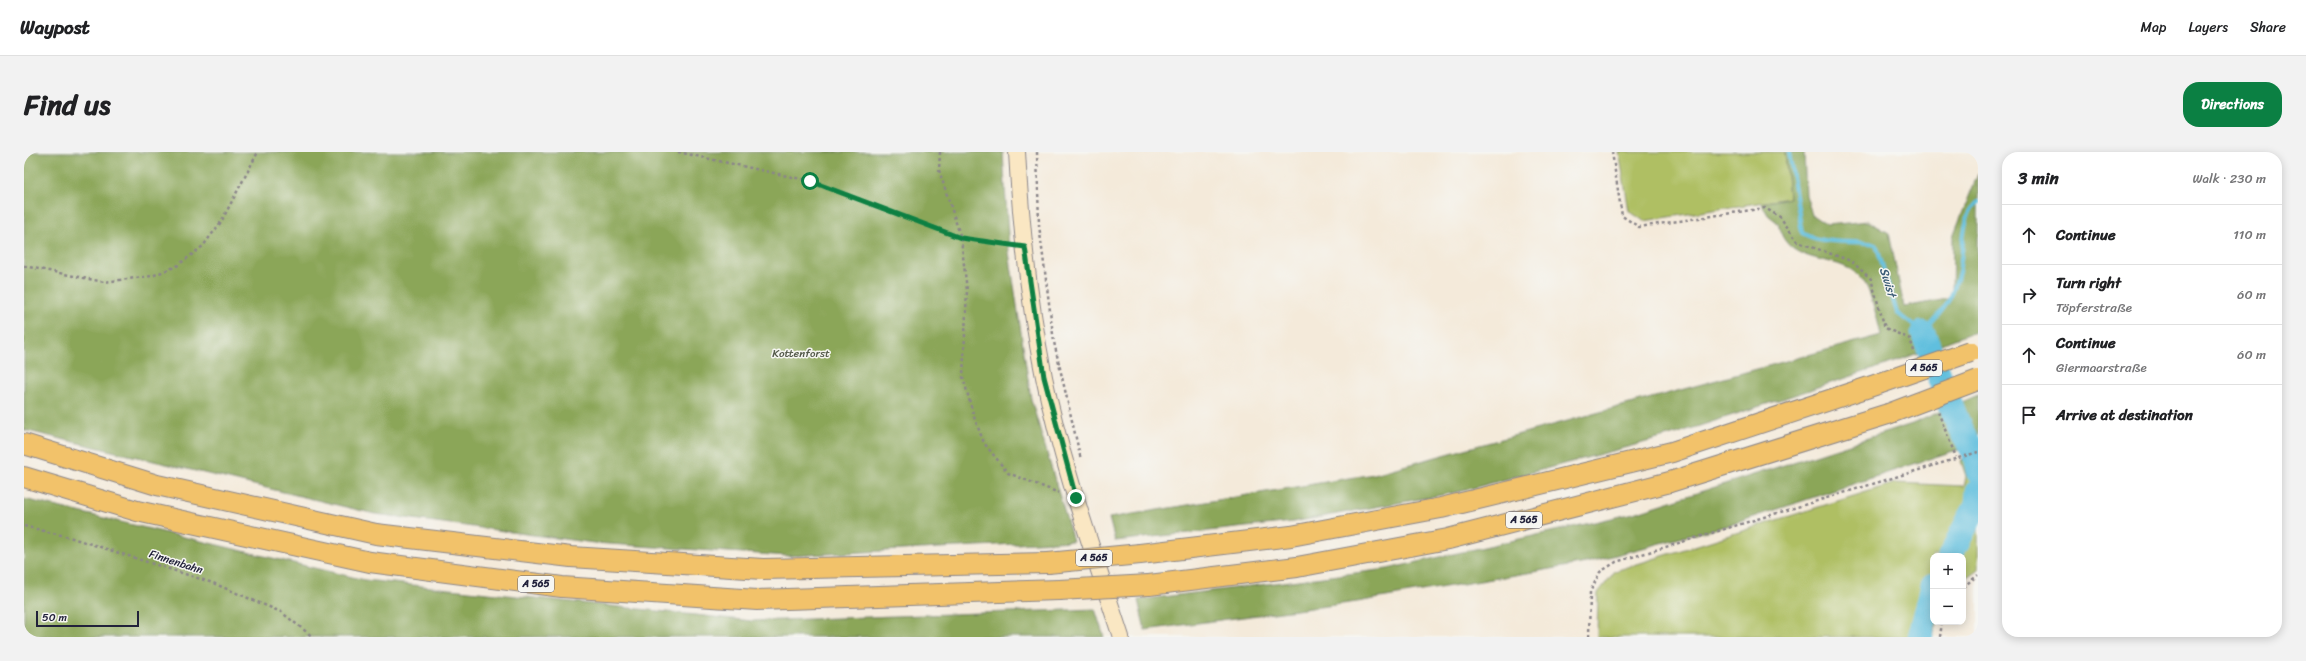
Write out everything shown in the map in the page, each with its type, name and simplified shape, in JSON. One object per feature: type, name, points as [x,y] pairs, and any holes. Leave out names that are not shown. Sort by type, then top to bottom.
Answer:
[{"type":"highway","name":"A 565","points":[[24,444],[157,485],[376,534],[571,557],[763,569],[1048,562],[1140,554],[1291,536],[1441,508],[1672,452],[1878,384],[1974,350]]},
{"type":"highway","name":"A 565","points":[[24,477],[137,512],[370,562],[562,587],[757,600],[1059,590],[1149,585],[1297,567],[1448,539],[1670,482],[1888,414],[1978,380]]},
{"type":"main road","points":[[1017,152],[1020,204],[1025,247],[1044,377],[1074,491],[1121,637]]},
{"type":"path","points":[[24,266],[104,282],[152,276],[177,266],[203,246],[221,222],[258,152]]},
{"type":"path","points":[[678,152],[810,181],[961,238],[1042,250]]},
{"type":"path","points":[[940,152],[939,170],[961,238],[967,291],[963,377],[974,417],[984,443],[1008,473],[1062,494],[1074,491]]},
{"type":"path","points":[[1037,152],[1039,225],[1054,342],[1082,462]]},
{"type":"path","points":[[1612,152],[1622,216],[1639,227],[1765,208],[1780,217],[1798,242],[1851,261],[1871,279],[1885,328],[1910,339],[1918,362]]},
{"type":"path","points":[[1936,406],[1956,457]]},
{"type":"path","points":[[1589,637],[1590,592],[1600,572],[1616,562],[1962,455],[1978,452]]},
{"type":"path","name":"Finnenbahn","points":[[24,526],[69,537],[213,583],[281,612],[313,637]]},
{"type":"path","points":[[1966,585],[1978,575]]},
{"type":"path","points":[[1940,637],[1942,625]]},
{"type":"path","points":[[24,634],[27,637]]},
{"type":"green space","name":"Kottenforst","points":[[24,152],[1003,152],[1009,252],[1031,399],[1073,541],[788,556],[594,543],[375,514],[24,430]]},
{"type":"green space","points":[[1619,152],[1785,152],[1789,198],[1644,221],[1629,211]]},
{"type":"green space","points":[[1785,152],[1804,152],[1806,195],[1812,215],[1827,225],[1868,221],[1889,233],[1904,307],[1952,298],[1953,236],[1978,174],[1978,330],[1892,363],[1669,436],[1458,492],[1293,522],[1115,541],[1109,518],[1374,474],[1881,335],[1868,290],[1857,274],[1845,267],[1805,255],[1793,249],[1784,239],[1778,223],[1768,215],[1761,203],[1789,198]]},
{"type":"green space","points":[[1978,395],[1978,446],[1950,452],[1733,524],[1586,563],[1357,602],[1145,630],[1138,600],[1387,569],[1634,513],[1912,424]]},
{"type":"green space","points":[[1978,455],[1978,569],[1966,578],[1966,553],[1930,553],[1930,625],[1937,625],[1932,637],[1597,637],[1598,593],[1615,571],[1895,483],[1964,486],[1966,476],[1961,461]]},
{"type":"green space","points":[[24,499],[365,580],[752,621],[1095,609],[1104,637],[24,637]]},
{"type":"waterway","name":"Swist","points":[[1789,152],[1802,233],[1810,237],[1828,241],[1876,244],[1897,313],[1923,333],[1942,311],[1951,296],[1959,274],[1966,223],[1969,215],[1978,202]]},
{"type":"waterway","name":"Swist","points":[[1923,333],[1961,431],[1974,452],[1978,471]]},
{"type":"waterway","name":"Swist","points":[[1974,452],[1978,446]]},
{"type":"waterway","name":"Swist","points":[[1952,553],[1977,504],[1978,491]]},
{"type":"waterway","name":"Swist","points":[[1920,637],[1932,589]]},
{"type":"route","points":[[810,181],[899,216],[961,238],[1025,247],[1027,271],[1044,377],[1076,498]]}]
